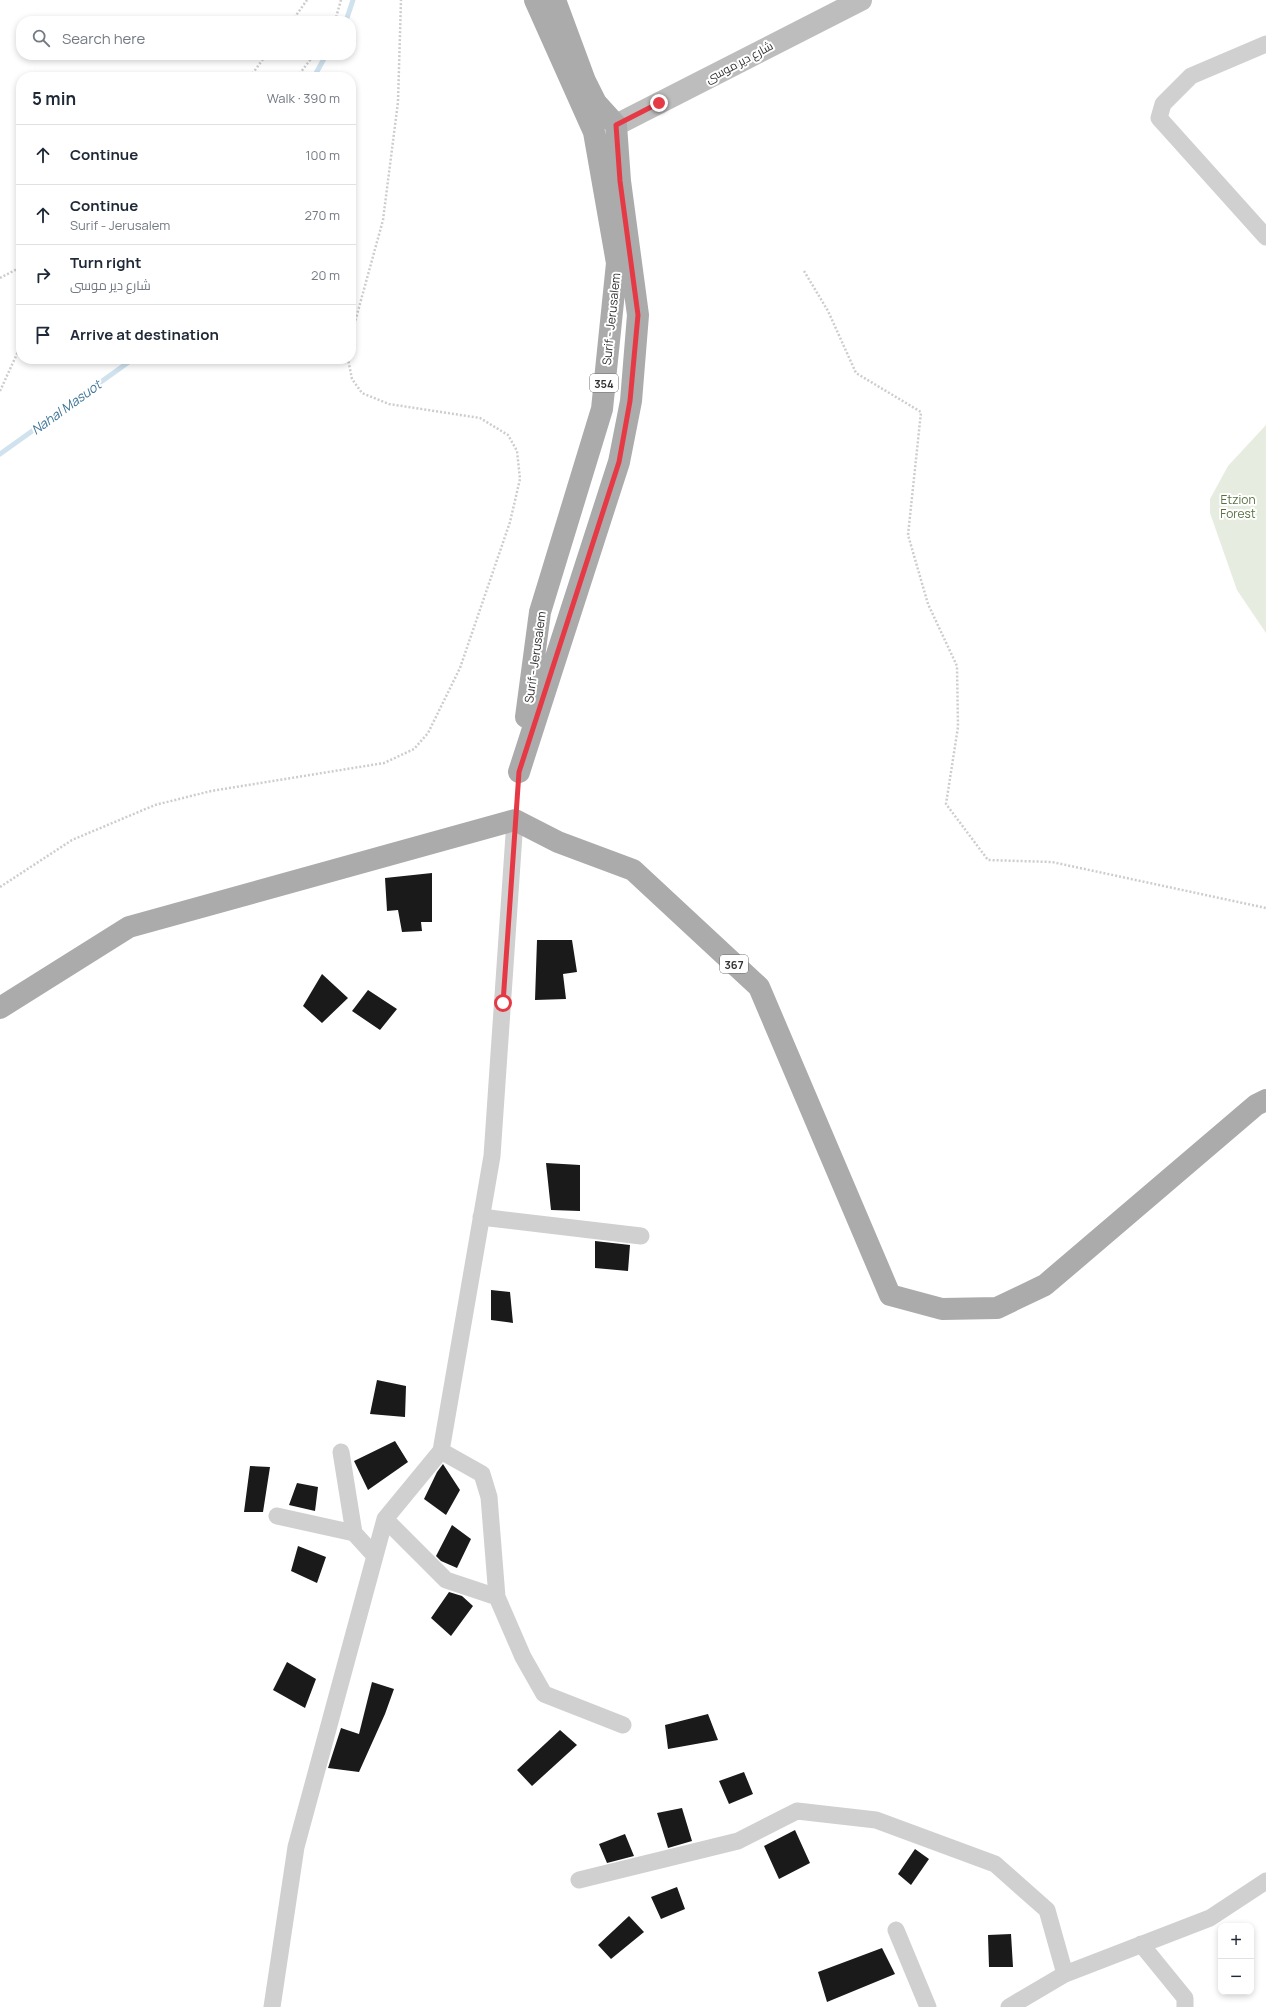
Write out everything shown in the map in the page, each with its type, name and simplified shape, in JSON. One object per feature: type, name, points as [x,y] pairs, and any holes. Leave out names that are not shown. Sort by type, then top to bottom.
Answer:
[{"type":"main road","name":"Surif - Jerusalem","points":[[519,772],[619,462],[631,393],[638,315],[620,181],[605,128],[534,0]]},
{"type":"main road","points":[[555,0],[605,128]]},
{"type":"main road","name":"شارع دير موسى","points":[[605,128],[861,0]]},
{"type":"main road","name":"Surif - Jerusalem","points":[[519,772],[540,612],[602,410],[617,263],[605,128]]},
{"type":"main road","points":[[540,612],[542,621],[552,626],[562,623],[569,616]]},
{"type":"main road","points":[[0,1008],[129,927],[515,820]]},
{"type":"main road","name":"367","points":[[515,820],[558,842],[633,870],[759,987],[890,1295],[942,1309],[997,1308],[1045,1285],[1256,1105],[1266,1100]]},
{"type":"street","points":[[1266,44],[1191,76],[1163,104],[1159,118],[1266,237]]},
{"type":"street","points":[[272,2007],[296,1847],[385,1519],[441,1451],[492,1156],[515,820]]},
{"type":"street","points":[[481,1217],[641,1236]]},
{"type":"street","points":[[441,1451],[482,1474],[489,1497],[497,1597],[524,1656],[544,1694],[623,1725]]},
{"type":"street","points":[[341,1452],[354,1533],[375,1556]]},
{"type":"street","points":[[277,1516],[354,1533]]},
{"type":"street","points":[[385,1519],[446,1580],[497,1597]]},
{"type":"street","points":[[579,1880],[738,1841],[797,1811],[876,1820],[995,1864],[1048,1910],[1065,1974]]},
{"type":"street","points":[[1009,2007],[1065,1974],[1210,1918],[1266,1881]]},
{"type":"street","points":[[896,1930],[928,2007]]},
{"type":"street","points":[[1141,1944],[1185,1998],[1186,2007]]},
{"type":"path","points":[[296,16],[307,0]]},
{"type":"path","points":[[336,16],[341,0]]},
{"type":"path","points":[[356,318],[383,220],[398,102],[401,0]]},
{"type":"path","points":[[254,72],[262,60]]},
{"type":"path","points":[[302,72],[310,60]]},
{"type":"path","points":[[0,278],[16,270]]},
{"type":"path","points":[[804,271],[828,311],[856,373],[921,412],[908,535],[928,604],[958,666],[958,727],[946,804],[988,860],[1052,862],[1266,908]]},
{"type":"path","points":[[0,391],[16,356]]},
{"type":"path","points":[[0,887],[72,840],[155,804],[211,791],[384,763],[414,749],[428,733],[460,668],[510,522],[520,479],[517,451],[508,435],[480,418],[389,404],[362,393],[352,378],[349,364]]},
{"type":"path","points":[[515,820],[519,772]]},
{"type":"green space","name":"Etzion Forest","points":[[1266,425],[1266,633],[1237,590],[1210,513],[1210,499],[1228,466]]},
{"type":"building","points":[[432,873],[432,922],[421,922],[422,931],[402,932],[398,910],[387,911],[385,878]]},
{"type":"building","points":[[537,940],[572,940],[577,972],[563,974],[566,999],[535,1000]]},
{"type":"building","points":[[322,974],[348,998],[322,1023],[303,1006]]},
{"type":"building","points":[[368,990],[397,1009],[380,1030],[352,1011]]},
{"type":"building","points":[[546,1163],[580,1165],[580,1211],[551,1210]]},
{"type":"building","points":[[595,1241],[630,1245],[628,1271],[595,1268]]},
{"type":"building","points":[[491,1290],[510,1292],[513,1323],[491,1320]]},
{"type":"building","points":[[377,1380],[406,1386],[405,1417],[370,1414]]},
{"type":"building","points":[[395,1441],[408,1462],[368,1490],[354,1461]]},
{"type":"building","points":[[443,1464],[460,1490],[446,1515],[424,1499],[437,1472]]},
{"type":"building","points":[[250,1466],[270,1467],[263,1512],[244,1512]]},
{"type":"building","points":[[297,1483],[318,1487],[315,1511],[289,1505]]},
{"type":"building","points":[[452,1525],[471,1539],[457,1568],[441,1561],[436,1556]]},
{"type":"building","points":[[298,1546],[326,1557],[317,1583],[291,1571]]},
{"type":"building","points":[[449,1592],[462,1596],[473,1606],[451,1636],[431,1618]]},
{"type":"building","points":[[287,1662],[316,1679],[305,1708],[273,1690]]},
{"type":"building","points":[[372,1682],[394,1689],[385,1714],[359,1772],[328,1768],[341,1728],[359,1734]]},
{"type":"building","points":[[708,1714],[718,1740],[668,1749],[665,1725]]},
{"type":"building","points":[[560,1730],[577,1745],[532,1786],[517,1770]]},
{"type":"building","points":[[744,1772],[753,1794],[729,1804],[719,1781]]},
{"type":"building","points":[[682,1808],[692,1841],[668,1848],[657,1813]]},
{"type":"building","points":[[795,1830],[810,1863],[779,1879],[764,1846]]},
{"type":"building","points":[[625,1834],[634,1856],[607,1863],[599,1844]]},
{"type":"building","points":[[915,1849],[929,1859],[911,1885],[898,1874]]},
{"type":"building","points":[[677,1887],[685,1909],[661,1919],[651,1897]]},
{"type":"building","points":[[629,1916],[644,1932],[611,1959],[598,1945]]},
{"type":"building","points":[[1011,1934],[1013,1967],[989,1967],[988,1935]]},
{"type":"building","points":[[882,1948],[895,1974],[827,2002],[818,1972]]},
{"type":"waterway","name":"Nahal Masuot","points":[[348,16],[353,0]]},
{"type":"waterway","name":"Nahal Masuot","points":[[317,72],[323,60]]},
{"type":"waterway","name":"Nahal Masuot","points":[[0,454],[126,364]]},
{"type":"route","points":[[503,1003],[519,772],[619,462],[630,401],[638,315],[631,250],[620,181],[616,125],[659,103]]}]
